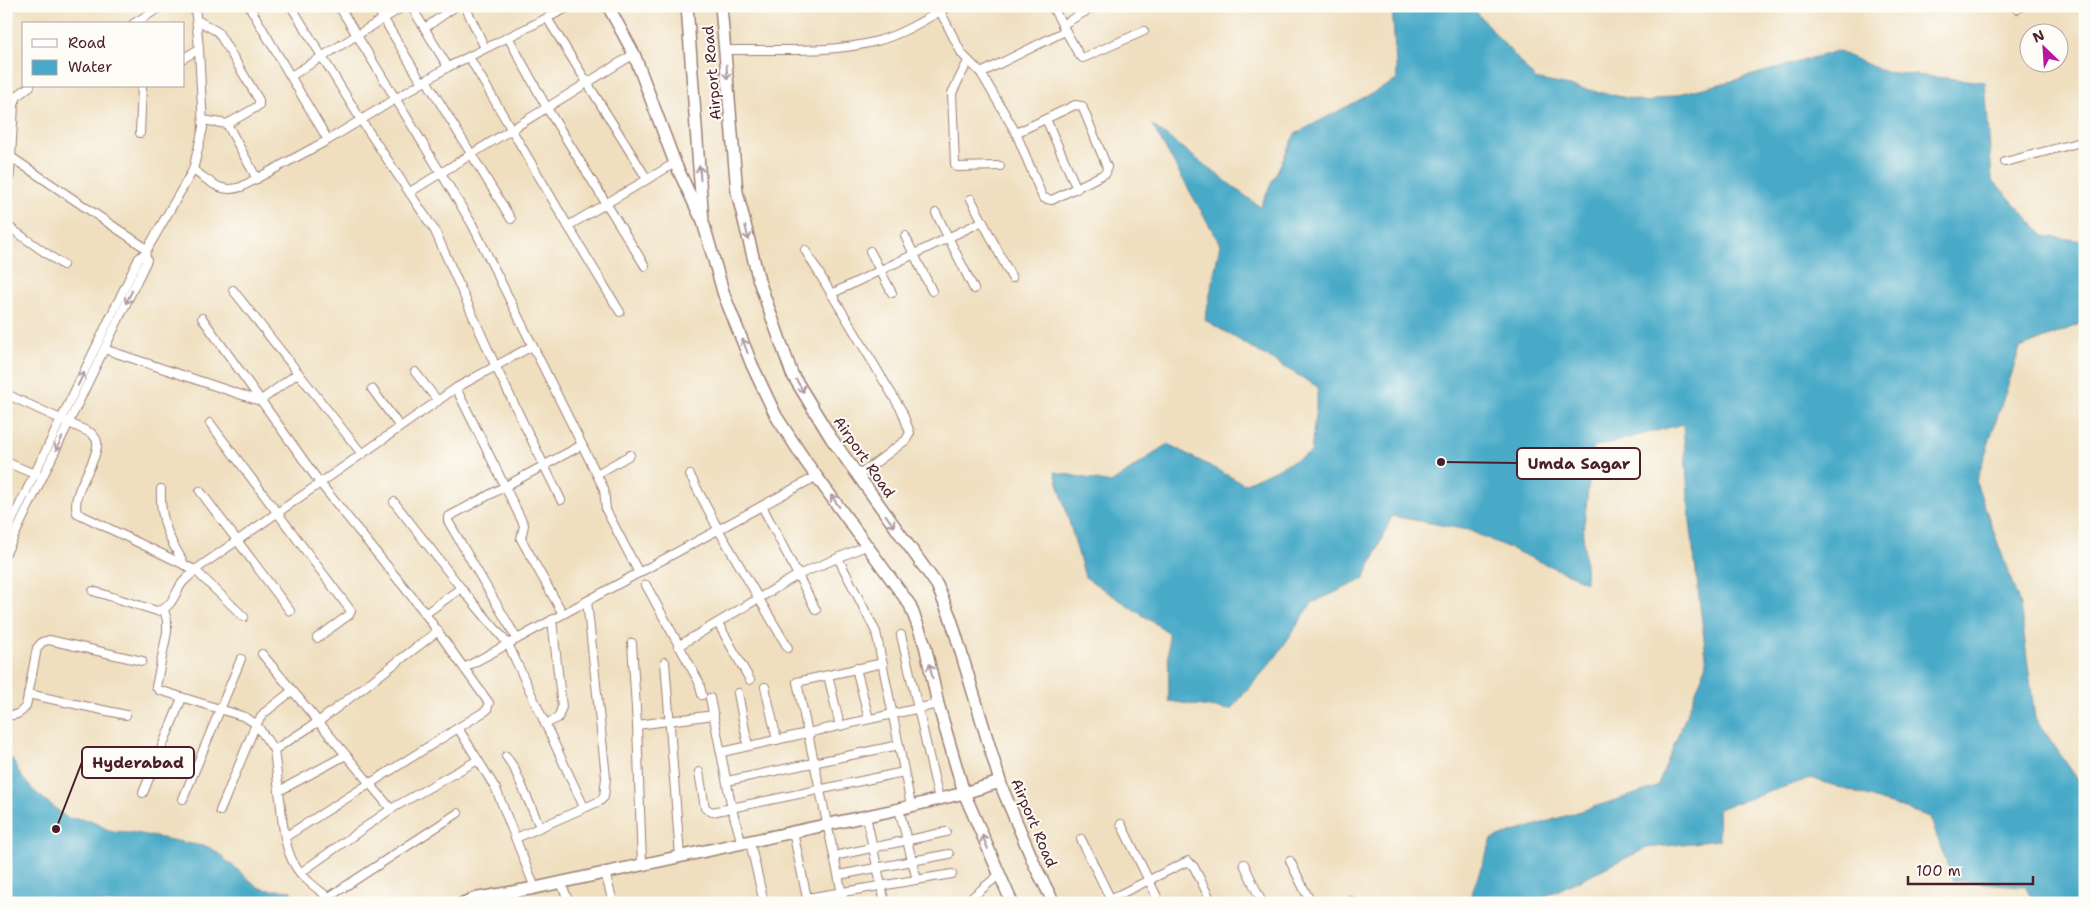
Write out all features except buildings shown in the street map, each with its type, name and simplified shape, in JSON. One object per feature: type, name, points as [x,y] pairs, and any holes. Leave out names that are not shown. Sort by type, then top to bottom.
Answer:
[{"type":"main road","points":[[608,6],[634,54],[675,163],[703,222]]},
{"type":"main road","name":"Airport Road","points":[[687,6],[703,222],[724,295],[752,365],[776,416],[910,605],[925,645],[938,704],[964,793],[1012,903]]},
{"type":"main road","name":"Airport Road","points":[[721,6],[737,192],[759,281],[792,374],[831,438],[937,585],[951,618],[1000,782],[1018,828],[1054,903]]},
{"type":"main road","points":[[463,903],[473,898],[535,888],[899,809],[1000,782]]},
{"type":"street","points":[[136,22],[162,6]]},
{"type":"street","points":[[6,533],[38,476],[65,421],[139,258],[146,251],[193,170],[204,128],[200,49],[195,6]]},
{"type":"street","points":[[250,6],[328,140]]},
{"type":"street","points":[[291,6],[361,120],[435,232],[495,365],[561,500]]},
{"type":"street","points":[[339,6],[472,224],[604,489],[606,510],[639,573]]},
{"type":"street","points":[[376,6],[472,154],[511,219]]},
{"type":"street","points":[[291,76],[404,6]]},
{"type":"street","points":[[411,6],[448,67]]},
{"type":"street","points":[[425,28],[456,6]]},
{"type":"street","points":[[465,6],[485,48]]},
{"type":"street","points":[[193,170],[222,189],[231,190],[257,179],[328,140],[448,67],[571,6]]},
{"type":"street","points":[[725,50],[846,48],[878,41],[904,31],[949,6]]},
{"type":"street","points":[[1052,6],[1080,58],[1144,31]]},
{"type":"street","points":[[981,73],[1064,28],[1095,6]]},
{"type":"street","points":[[940,11],[962,54],[981,73],[1016,133],[1042,198],[1052,200],[1106,173],[1106,167],[1082,106],[1076,105],[1016,133]]},
{"type":"street","points":[[547,18],[647,180]]},
{"type":"street","points":[[197,20],[218,32],[259,100],[256,108],[227,124],[203,120]]},
{"type":"street","points":[[508,37],[548,108],[644,266]]},
{"type":"street","points":[[185,57],[200,49]]},
{"type":"street","points":[[410,192],[634,54]]},
{"type":"street","points":[[468,57],[620,312]]},
{"type":"street","points":[[968,60],[952,93],[955,164],[957,167],[1000,166]]},
{"type":"street","points":[[6,220],[8,156],[14,104],[17,96],[27,88]]},
{"type":"street","points":[[140,133],[142,88]]},
{"type":"street","points":[[1046,119],[1077,189]]},
{"type":"street","points":[[227,124],[257,179]]},
{"type":"street","points":[[2005,162],[2085,141]]},
{"type":"street","points":[[8,156],[146,251],[147,260],[104,349],[65,421]]},
{"type":"street","points":[[568,226],[675,163]]},
{"type":"street","points":[[971,199],[1012,278]]},
{"type":"street","points":[[936,213],[974,289]]},
{"type":"street","points":[[831,294],[982,221]]},
{"type":"street","points":[[6,225],[63,266]]},
{"type":"street","points":[[905,236],[932,291]]},
{"type":"street","points":[[805,250],[902,411],[910,433],[906,440],[858,476]]},
{"type":"street","points":[[870,251],[892,292]]},
{"type":"street","points":[[233,290],[362,454]]},
{"type":"street","points":[[202,318],[320,483],[425,614],[489,703],[489,707],[458,728],[285,837]]},
{"type":"street","points":[[93,591],[158,611],[164,610],[170,605],[183,582],[195,570],[456,388],[532,346]]},
{"type":"street","points":[[104,349],[260,401]]},
{"type":"street","points":[[415,372],[438,401]]},
{"type":"street","points":[[260,401],[298,373]]},
{"type":"street","points":[[456,388],[524,524],[522,539],[564,614]]},
{"type":"street","points":[[372,390],[400,427]]},
{"type":"street","points":[[6,394],[91,432],[96,439],[97,447],[80,488],[75,506],[77,513],[195,570],[244,617]]},
{"type":"street","points":[[210,423],[351,611],[349,615],[317,638]]},
{"type":"street","points":[[518,639],[448,521],[450,515],[582,445]]},
{"type":"street","points":[[596,474],[630,455]]},
{"type":"street","points":[[6,472],[9,463],[38,476]]},
{"type":"street","points":[[690,475],[718,529],[788,648]]},
{"type":"street","points":[[6,553],[38,476]]},
{"type":"street","points":[[464,668],[817,476]]},
{"type":"street","points":[[161,489],[160,504],[162,518],[171,541],[184,565]]},
{"type":"street","points":[[200,491],[290,611]]},
{"type":"street","points":[[394,502],[461,588],[508,644],[584,807]]},
{"type":"street","points":[[762,506],[816,610]]},
{"type":"street","points":[[678,646],[798,575],[868,545]]},
{"type":"street","points":[[838,558],[876,632],[911,805]]},
{"type":"street","points":[[646,585],[699,682],[714,715],[732,809],[746,843],[764,903]]},
{"type":"street","points":[[425,614],[461,588]]},
{"type":"street","points":[[516,838],[600,801],[604,797],[606,776],[587,601]]},
{"type":"street","points":[[164,610],[167,620],[167,632],[156,687],[159,690],[182,698],[245,717],[256,724],[274,750],[285,837],[291,858],[300,873],[314,887],[332,900],[458,813]]},
{"type":"street","points":[[545,724],[558,718],[562,707],[552,620]]},
{"type":"street","points":[[718,623],[750,680]]},
{"type":"street","points":[[274,750],[318,722],[438,631]]},
{"type":"street","points":[[901,635],[940,799]]},
{"type":"street","points":[[6,715],[14,716],[22,712],[26,706],[36,648],[42,642],[50,640],[142,661]]},
{"type":"street","points":[[632,643],[642,864]]},
{"type":"street","points":[[262,654],[391,809]]},
{"type":"street","points":[[183,799],[241,660]]},
{"type":"street","points":[[665,662],[680,856]]},
{"type":"street","points":[[844,903],[797,682],[883,663]]},
{"type":"street","points":[[856,668],[869,719]]},
{"type":"street","points":[[828,675],[840,726]]},
{"type":"street","points":[[765,687],[777,740]]},
{"type":"street","points":[[220,811],[256,724],[264,713],[292,691]]},
{"type":"street","points":[[738,693],[748,746]]},
{"type":"street","points":[[28,694],[126,715]]},
{"type":"street","points":[[142,793],[182,698]]},
{"type":"street","points":[[722,752],[938,704]]},
{"type":"street","points":[[637,725],[714,715]]},
{"type":"street","points":[[458,728],[496,788],[535,888]]},
{"type":"street","points":[[727,781],[899,745]]},
{"type":"street","points":[[280,791],[346,756]]},
{"type":"street","points":[[506,756],[514,768],[540,827]]},
{"type":"street","points":[[300,873],[391,809],[478,760]]},
{"type":"street","points":[[699,772],[705,808],[712,812],[904,772]]},
{"type":"street","points":[[899,809],[917,880]]},
{"type":"street","points":[[866,816],[885,903]]},
{"type":"street","points":[[1121,824],[1160,903]]},
{"type":"street","points":[[793,832],[807,901],[842,892],[952,874]]},
{"type":"street","points":[[834,856],[946,832]]},
{"type":"street","points":[[1081,839],[1111,901]]},
{"type":"street","points":[[838,875],[949,854]]},
{"type":"street","points":[[1102,903],[1111,901],[1148,880],[1188,861],[1194,866],[1212,903]]},
{"type":"street","points":[[1290,861],[1310,903]]},
{"type":"street","points":[[1244,864],[1262,903]]},
{"type":"street","points":[[605,872],[613,903]]},
{"type":"street","points":[[965,903],[999,875]]},
{"type":"street","points":[[561,882],[569,903]]},
{"type":"water","points":[[1392,6],[1471,6],[1535,79],[1647,102],[1732,81],[1837,51],[1885,72],[1985,82],[1992,179],[2044,236],[2085,241],[2085,322],[2020,348],[1976,482],[2020,605],[2035,718],[2085,790],[2085,903],[2034,903],[2025,886],[1953,881],[1930,817],[1811,778],[1718,809],[1719,840],[1647,848],[1531,903],[1468,903],[1492,839],[1657,787],[1707,664],[1690,521],[1683,424],[1593,447],[1583,533],[1586,582],[1468,530],[1392,516],[1364,579],[1312,603],[1275,658],[1230,710],[1169,701],[1168,632],[1085,577],[1055,472],[1111,483],[1168,444],[1244,484],[1311,453],[1318,387],[1205,320],[1220,244],[1152,125],[1260,207],[1295,134],[1397,80]]},
{"type":"water","points":[[6,755],[12,759],[21,776],[33,790],[67,818],[90,820],[110,831],[130,832],[208,847],[258,887],[291,891],[293,897],[289,903],[6,903]]},
{"type":"place","name":"Umda Sagar","points":[[1441,462]]},
{"type":"place","name":"Hyderabad","points":[[56,829]]}]
